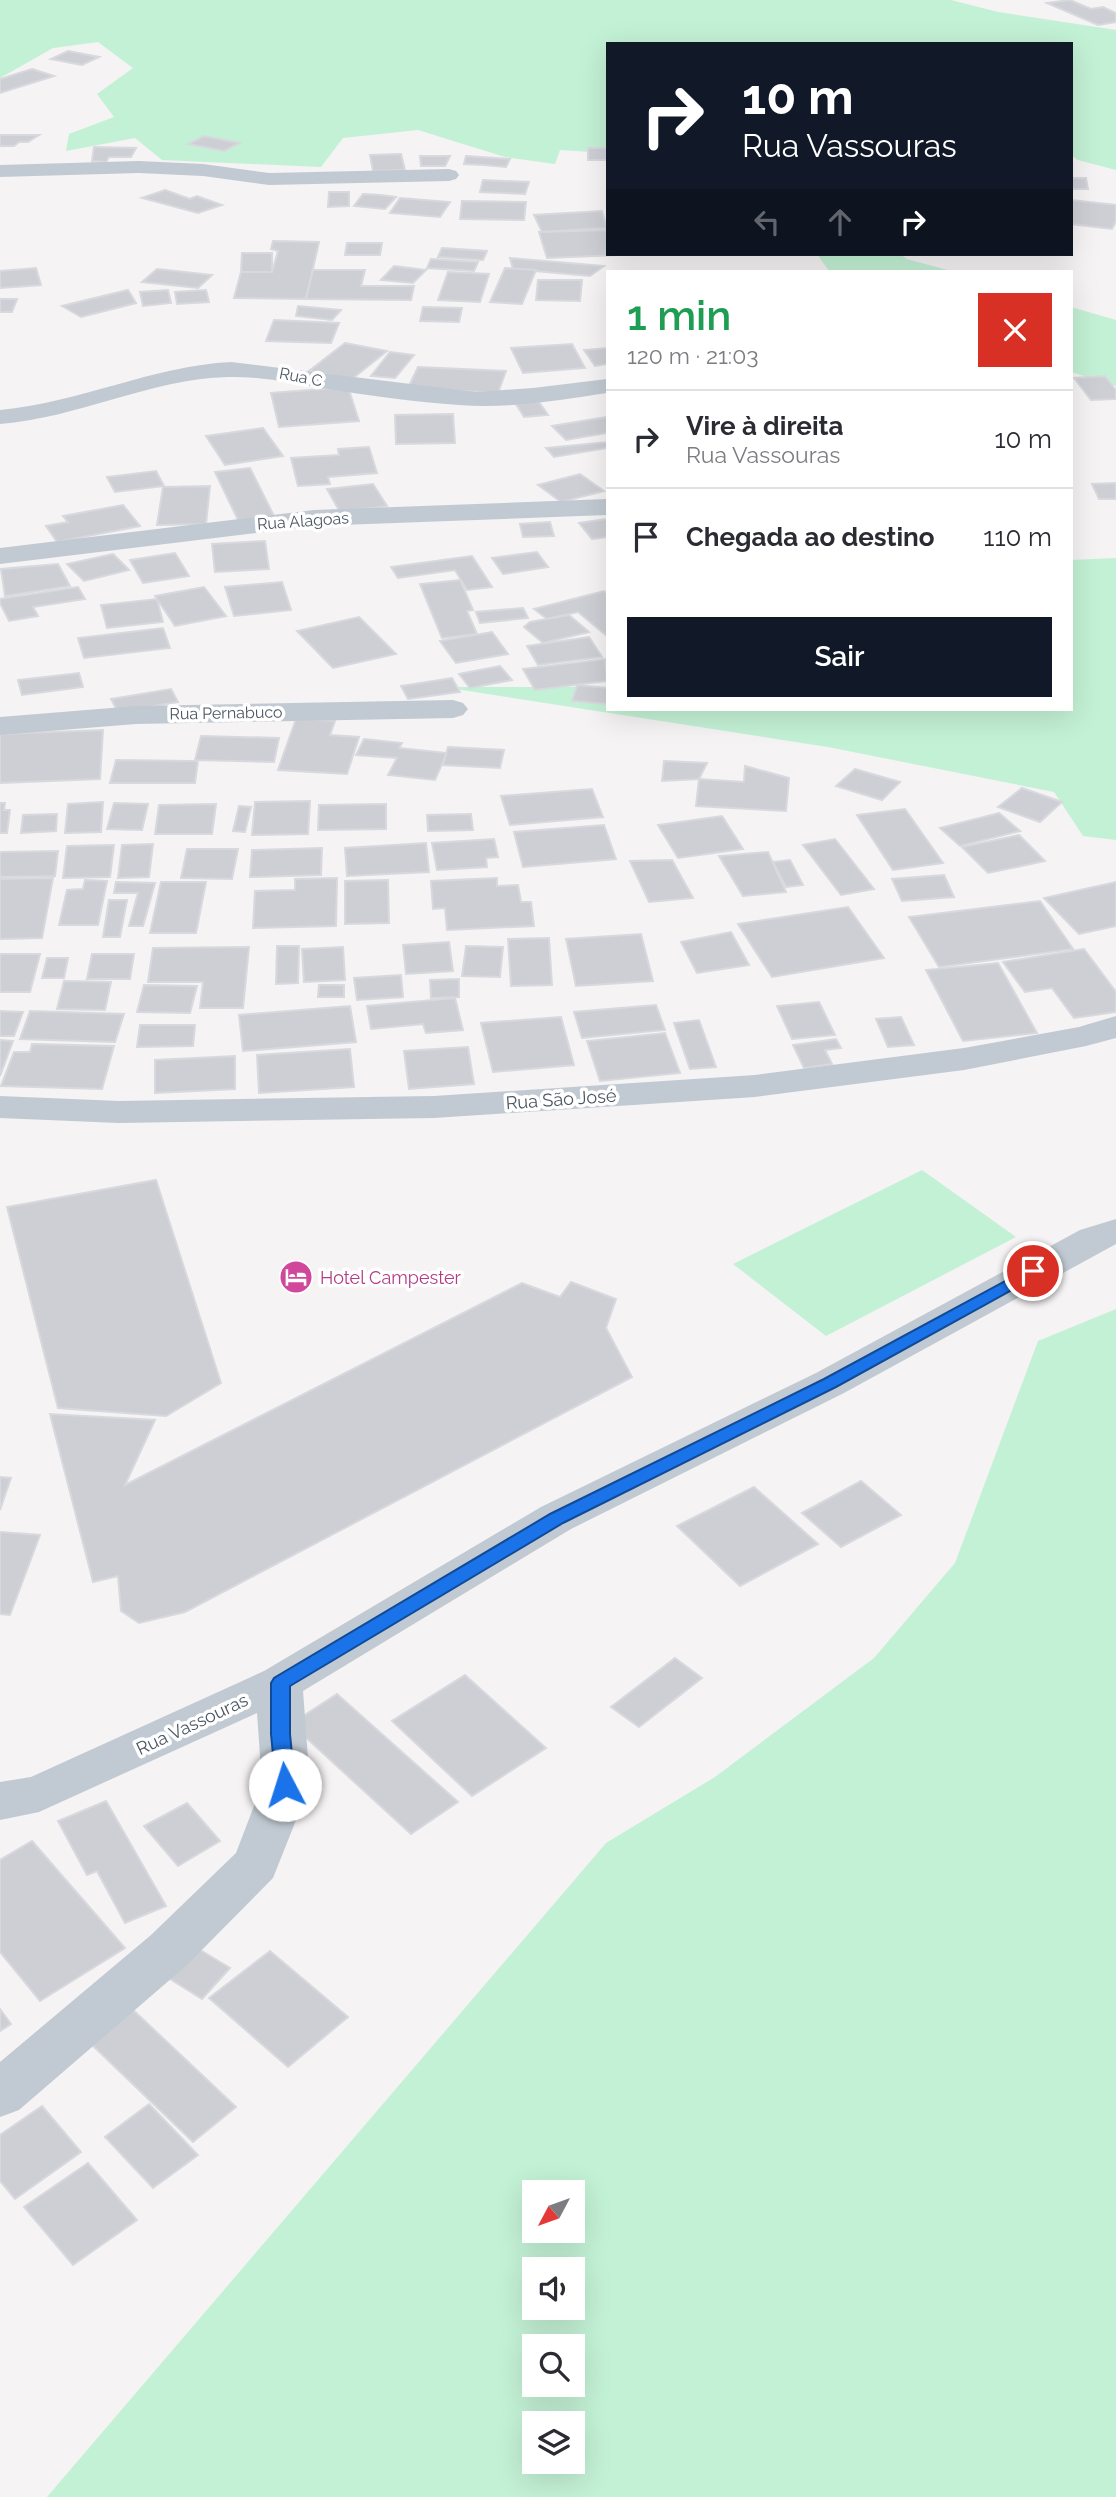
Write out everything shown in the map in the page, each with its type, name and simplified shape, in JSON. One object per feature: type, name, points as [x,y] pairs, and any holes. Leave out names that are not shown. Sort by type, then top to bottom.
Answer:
[{"type":"street","points":[[0,171],[139,167],[203,170],[269,179],[449,175]]},
{"type":"street","name":"Rua C","points":[[0,417],[71,408],[172,378],[217,370],[270,371],[326,382],[463,398],[542,394],[606,386]]},
{"type":"street","name":"Rua Alagoas","points":[[0,556],[313,518],[606,507]]},
{"type":"street","name":"Rua Pernabuco","points":[[0,726],[136,715],[453,709]]},
{"type":"street","name":"Rua São José","points":[[0,1107],[119,1112],[434,1107],[755,1086],[964,1059],[1086,1036],[1116,1026]]},
{"type":"street","name":"Rua Vassouras","points":[[0,1801],[39,1794],[280,1683],[556,1518],[830,1383],[1094,1238],[1116,1231]]},
{"type":"street","points":[[0,2094],[169,1950],[256,1864],[285,1785],[280,1683]]},
{"type":"green space","points":[[0,0],[951,0],[998,12],[1116,30],[1116,170],[1073,156],[1073,42],[606,42],[606,153],[560,150],[555,164],[505,157],[418,130],[343,138],[321,167],[162,160],[135,138],[66,151],[69,134],[114,117],[97,94],[133,68],[98,42],[53,48],[0,78]]},
{"type":"green space","points":[[818,256],[903,256],[947,270],[828,270]]},
{"type":"green space","points":[[1073,308],[1116,320],[1116,386],[1073,373]]},
{"type":"green space","points":[[1116,558],[1116,840],[1083,836],[1054,792],[828,747],[443,687],[606,687],[606,711],[1073,711],[1073,560]]},
{"type":"green space","points":[[922,1170],[1016,1237],[826,1336],[733,1264]]},
{"type":"green space","points":[[1116,1309],[1116,2497],[47,2497],[606,1843],[715,1777],[874,1658],[955,1563],[1038,1341]]},
{"type":"building","points":[[1070,0],[1091,9],[1103,7],[1116,13],[1116,22],[1098,25],[1047,3]]},
{"type":"building","points":[[68,51],[99,57],[82,65],[51,59]]},
{"type":"building","points":[[32,69],[54,76],[0,93],[0,79]]},
{"type":"building","points":[[0,135],[39,135],[14,146],[0,146]]},
{"type":"building","points":[[204,136],[240,143],[224,151],[188,144]]},
{"type":"building","points":[[94,147],[136,148],[131,157],[109,157],[106,162],[92,161]]},
{"type":"building","points":[[588,148],[606,148],[606,160],[588,160]]},
{"type":"building","points":[[401,154],[405,170],[373,171],[370,155]]},
{"type":"building","points":[[420,156],[450,156],[445,166],[421,166]]},
{"type":"building","points":[[466,156],[510,159],[506,167],[464,164]]},
{"type":"building","points":[[1073,178],[1086,178],[1088,189],[1073,189]]},
{"type":"building","points":[[483,180],[529,182],[525,194],[480,192]]},
{"type":"building","points":[[165,190],[190,199],[197,196],[222,205],[198,213],[142,198]]},
{"type":"building","points":[[329,192],[349,192],[349,206],[328,207]]},
{"type":"building","points":[[363,194],[396,197],[385,209],[354,206]]},
{"type":"building","points":[[400,198],[450,202],[440,217],[390,213]]},
{"type":"building","points":[[1073,200],[1116,205],[1116,221],[1112,229],[1073,224]]},
{"type":"building","points":[[462,201],[526,202],[524,220],[460,219]]},
{"type":"building","points":[[602,211],[606,228],[542,232],[534,215]]},
{"type":"building","points":[[606,230],[606,256],[547,258],[539,232]]},
{"type":"building","points":[[273,241],[319,242],[306,299],[234,298],[241,272],[272,272],[278,251],[271,249]]},
{"type":"building","points":[[347,243],[382,243],[380,255],[345,255]]},
{"type":"building","points":[[442,248],[487,251],[483,260],[438,257]]},
{"type":"building","points":[[242,253],[272,253],[272,272],[241,272]]},
{"type":"building","points":[[510,258],[604,266],[590,276],[513,269]]},
{"type":"building","points":[[431,259],[478,262],[474,271],[427,268]]},
{"type":"building","points":[[394,266],[426,270],[413,283],[381,280]]},
{"type":"building","points":[[36,268],[41,285],[0,288],[0,271]]},
{"type":"building","points":[[505,268],[536,270],[522,304],[490,302]]},
{"type":"building","points":[[157,269],[212,275],[198,288],[142,282]]},
{"type":"building","points":[[313,270],[365,270],[361,286],[414,286],[411,300],[306,299]]},
{"type":"building","points":[[448,272],[489,274],[480,302],[438,300]]},
{"type":"building","points":[[538,280],[582,280],[580,301],[536,300]]},
{"type":"building","points":[[128,290],[136,303],[81,317],[62,306]]},
{"type":"building","points":[[168,290],[171,303],[143,306],[140,292]]},
{"type":"building","points":[[206,290],[209,302],[177,304],[175,292]]},
{"type":"building","points":[[0,299],[17,299],[12,312],[0,312]]},
{"type":"building","points":[[298,306],[341,310],[332,320],[296,316]]},
{"type":"building","points":[[423,307],[462,308],[459,322],[420,321]]},
{"type":"building","points":[[274,320],[339,323],[331,343],[266,341]]},
{"type":"building","points":[[345,343],[387,351],[352,379],[309,371]]},
{"type":"building","points":[[572,344],[585,368],[523,373],[511,348]]},
{"type":"building","points":[[606,348],[606,364],[595,366],[584,350]]},
{"type":"building","points":[[390,352],[414,355],[395,378],[371,376]]},
{"type":"building","points":[[418,367],[506,371],[498,393],[408,388]]},
{"type":"building","points":[[1105,376],[1116,390],[1116,399],[1091,400],[1074,378]]},
{"type":"building","points":[[348,387],[359,421],[279,427],[271,393]]},
{"type":"building","points":[[539,402],[548,415],[524,417],[516,404]]},
{"type":"building","points":[[453,414],[455,443],[396,444],[395,415]]},
{"type":"building","points":[[606,417],[606,433],[566,440],[552,426]]},
{"type":"building","points":[[263,428],[283,456],[225,465],[206,436]]},
{"type":"building","points":[[606,442],[606,448],[554,457],[546,448]]},
{"type":"building","points":[[369,447],[377,473],[328,477],[330,484],[298,486],[291,458],[339,455],[338,449]]},
{"type":"building","points":[[250,468],[274,516],[238,520],[215,472]]},
{"type":"building","points":[[156,471],[164,486],[115,492],[107,477]]},
{"type":"building","points":[[580,474],[604,491],[561,502],[538,485]]},
{"type":"building","points":[[1116,483],[1116,499],[1099,499],[1092,484]]},
{"type":"building","points":[[373,484],[387,506],[340,512],[327,489]]},
{"type":"building","points":[[210,486],[206,524],[157,525],[163,487]]},
{"type":"building","points":[[123,505],[140,526],[57,542],[46,526],[68,522],[63,516]]},
{"type":"building","points":[[606,519],[606,537],[592,539],[579,523]]},
{"type":"building","points":[[550,522],[554,536],[523,537],[520,524]]},
{"type":"building","points":[[265,541],[269,569],[215,572],[212,544]]},
{"type":"building","points":[[537,552],[548,567],[503,574],[492,558]]},
{"type":"building","points":[[175,553],[189,576],[143,583],[130,560]]},
{"type":"building","points":[[113,554],[129,570],[84,581],[67,564]]},
{"type":"building","points":[[472,556],[492,587],[467,590],[455,570],[398,578],[391,567]]},
{"type":"building","points":[[58,564],[70,586],[5,596],[1,569]]},
{"type":"building","points":[[460,580],[473,610],[467,611],[477,634],[442,638],[420,584]]},
{"type":"building","points":[[282,582],[291,610],[234,616],[225,587]]},
{"type":"building","points":[[78,587],[85,599],[33,607],[38,616],[9,621],[0,603],[0,599]]},
{"type":"building","points":[[204,587],[226,616],[175,626],[155,596]]},
{"type":"building","points":[[604,591],[606,635],[578,612],[547,619],[534,609]]},
{"type":"building","points":[[157,599],[163,622],[107,628],[101,605]]},
{"type":"building","points":[[523,608],[528,618],[480,623],[476,612]]},
{"type":"building","points":[[569,615],[589,632],[543,643],[524,627],[530,622]]},
{"type":"building","points":[[359,617],[396,654],[333,668],[297,631]]},
{"type":"building","points":[[163,628],[170,648],[84,658],[78,638]]},
{"type":"building","points":[[492,632],[508,654],[456,663],[440,641]]},
{"type":"building","points":[[589,637],[602,657],[538,665],[527,646]]},
{"type":"building","points":[[605,659],[606,681],[535,690],[523,669]]},
{"type":"building","points":[[500,666],[512,680],[470,688],[459,674]]},
{"type":"building","points":[[79,673],[83,687],[22,695],[18,680]]},
{"type":"building","points":[[452,678],[460,692],[408,699],[401,686]]},
{"type":"building","points":[[577,685],[606,688],[606,704],[572,701]]},
{"type":"building","points":[[171,689],[178,702],[118,712],[111,699]]},
{"type":"building","points":[[296,719],[335,721],[330,735],[359,737],[347,774],[278,770]]},
{"type":"building","points":[[103,730],[100,779],[0,783],[0,734]]},
{"type":"building","points":[[201,736],[279,738],[274,762],[195,760]]},
{"type":"building","points":[[364,739],[402,743],[399,748],[447,753],[435,780],[388,775],[397,758],[356,755]]},
{"type":"building","points":[[448,747],[504,750],[500,768],[443,765]]},
{"type":"building","points":[[116,760],[198,761],[195,783],[110,783]]},
{"type":"building","points":[[664,761],[707,763],[699,779],[662,781]]},
{"type":"building","points":[[745,766],[789,778],[786,811],[696,806],[699,779],[744,782]]},
{"type":"building","points":[[855,769],[900,782],[882,800],[836,786]]},
{"type":"building","points":[[1022,788],[1062,802],[1040,822],[998,807]]},
{"type":"building","points":[[592,789],[603,817],[510,825],[501,796]]},
{"type":"building","points":[[310,801],[308,834],[252,835],[255,802]]},
{"type":"building","points":[[103,802],[101,832],[65,833],[68,804]]},
{"type":"building","points":[[0,803],[5,803],[4,810],[10,810],[7,833],[0,833]]},
{"type":"building","points":[[114,803],[148,804],[142,830],[107,829]]},
{"type":"building","points":[[216,804],[212,834],[155,834],[159,805]]},
{"type":"building","points":[[386,804],[386,829],[318,830],[319,805]]},
{"type":"building","points":[[239,806],[251,807],[245,832],[233,831]]},
{"type":"building","points":[[905,809],[943,863],[893,870],[857,815]]},
{"type":"building","points":[[999,813],[1020,831],[960,846],[940,828]]},
{"type":"building","points":[[57,814],[56,831],[21,833],[23,815]]},
{"type":"building","points":[[471,814],[473,830],[428,831],[427,815]]},
{"type":"building","points":[[722,816],[743,849],[678,858],[658,825]]},
{"type":"building","points":[[604,825],[616,859],[523,867],[514,832]]},
{"type":"building","points":[[1019,835],[1045,861],[988,873],[962,847]]},
{"type":"building","points":[[494,839],[498,857],[486,858],[487,867],[437,870],[432,843]]},
{"type":"building","points":[[835,839],[874,889],[841,895],[803,845]]},
{"type":"building","points":[[426,843],[429,872],[347,876],[345,848]]},
{"type":"building","points":[[153,844],[149,877],[118,878],[122,845]]},
{"type":"building","points":[[114,845],[110,877],[63,878],[67,846]]},
{"type":"building","points":[[322,848],[321,875],[250,877],[252,850]]},
{"type":"building","points":[[187,849],[238,849],[232,879],[181,878]]},
{"type":"building","points":[[58,851],[55,876],[0,877],[0,852]]},
{"type":"building","points":[[768,852],[786,892],[743,896],[719,856]]},
{"type":"building","points":[[672,860],[693,898],[649,902],[630,861]]},
{"type":"building","points":[[790,860],[803,885],[786,887],[773,862]]},
{"type":"building","points":[[944,875],[954,897],[902,901],[892,879]]},
{"type":"building","points":[[53,878],[42,938],[0,939],[0,879]]},
{"type":"building","points":[[337,878],[336,926],[253,928],[255,891],[295,890],[295,879]]},
{"type":"building","points":[[497,878],[497,886],[518,885],[521,902],[531,902],[534,926],[447,930],[445,908],[433,909],[431,881]]},
{"type":"building","points":[[85,880],[107,881],[98,925],[59,925],[67,890],[83,889]]},
{"type":"building","points":[[388,880],[389,923],[345,924],[345,881]]},
{"type":"building","points":[[116,882],[155,883],[143,926],[129,926],[138,893],[114,893]]},
{"type":"building","points":[[161,882],[206,882],[196,933],[150,933]]},
{"type":"building","points":[[1116,882],[1116,926],[1079,934],[1044,898]]},
{"type":"building","points":[[109,900],[127,900],[120,937],[103,937]]},
{"type":"building","points":[[1040,901],[1073,949],[939,967],[909,917]]},
{"type":"building","points":[[848,907],[884,958],[772,977],[738,924]]},
{"type":"building","points":[[731,932],[749,965],[697,973],[681,942]]},
{"type":"building","points":[[641,934],[653,981],[576,986],[566,939]]},
{"type":"building","points":[[549,938],[552,985],[511,986],[508,939]]},
{"type":"building","points":[[449,942],[453,971],[406,974],[403,945]]},
{"type":"building","points":[[277,946],[299,946],[298,983],[276,984]]},
{"type":"building","points":[[466,946],[503,947],[500,977],[462,976]]},
{"type":"building","points":[[249,947],[243,1008],[200,1008],[203,982],[148,982],[153,948]]},
{"type":"building","points":[[343,947],[345,980],[304,982],[302,949]]},
{"type":"building","points":[[1084,949],[1116,992],[1116,1012],[1074,1018],[1052,988],[1025,992],[1003,962]]},
{"type":"building","points":[[0,954],[40,954],[30,992],[0,992]]},
{"type":"building","points":[[92,954],[134,954],[130,979],[87,979]]},
{"type":"building","points":[[47,958],[68,958],[64,978],[42,978]]},
{"type":"building","points":[[998,963],[1037,1033],[963,1041],[926,970]]},
{"type":"building","points":[[401,975],[403,997],[357,1000],[354,978]]},
{"type":"building","points":[[459,979],[459,997],[431,998],[430,980]]},
{"type":"building","points":[[64,981],[111,982],[105,1010],[57,1009]]},
{"type":"building","points":[[144,985],[197,986],[190,1013],[137,1012]]},
{"type":"building","points":[[319,985],[344,985],[344,997],[318,997]]},
{"type":"building","points":[[455,998],[463,1030],[426,1033],[423,1024],[371,1029],[367,1006]]},
{"type":"building","points":[[819,1002],[835,1035],[792,1039],[777,1006]]},
{"type":"building","points":[[656,1005],[665,1030],[582,1038],[574,1012]]},
{"type":"building","points":[[350,1006],[356,1042],[243,1051],[239,1015]]},
{"type":"building","points":[[0,1011],[23,1012],[14,1036],[0,1036]]},
{"type":"building","points":[[30,1011],[124,1014],[115,1042],[20,1039]]},
{"type":"building","points":[[561,1017],[574,1065],[493,1072],[481,1023]]},
{"type":"building","points":[[901,1017],[914,1045],[888,1047],[876,1019]]},
{"type":"building","points":[[699,1020],[716,1067],[690,1069],[674,1023]]},
{"type":"building","points":[[140,1025],[195,1025],[193,1046],[137,1047]]},
{"type":"building","points":[[665,1033],[680,1073],[600,1081],[587,1041]]},
{"type":"building","points":[[836,1039],[841,1048],[825,1050],[832,1064],[804,1068],[793,1045]]},
{"type":"building","points":[[0,1040],[13,1041],[0,1076]]},
{"type":"building","points":[[32,1044],[114,1046],[102,1089],[1,1086],[14,1052],[30,1052]]},
{"type":"building","points":[[468,1047],[474,1084],[409,1089],[404,1051]]},
{"type":"building","points":[[350,1049],[354,1087],[259,1093],[257,1055]]},
{"type":"building","points":[[235,1056],[235,1089],[155,1093],[155,1060]]},
{"type":"building","points":[[156,1180],[221,1383],[166,1416],[58,1408],[7,1207]]},
{"type":"building","points":[[571,1282],[616,1299],[606,1328],[632,1377],[185,1612],[139,1623],[121,1611],[118,1576],[93,1582],[50,1414],[155,1420],[125,1485],[522,1283],[560,1297]]},
{"type":"building","points":[[0,1477],[11,1478],[0,1510]]},
{"type":"building","points":[[861,1481],[901,1515],[841,1547],[802,1513]]},
{"type":"building","points":[[754,1487],[818,1544],[740,1586],[677,1526]]},
{"type":"building","points":[[0,1532],[40,1535],[10,1615],[0,1614]]},
{"type":"building","points":[[675,1658],[702,1678],[639,1727],[611,1707]]},
{"type":"building","points":[[465,1675],[546,1748],[472,1796],[392,1721]]},
{"type":"building","points":[[337,1694],[458,1802],[411,1834],[291,1724]]},
{"type":"building","points":[[106,1801],[166,1906],[125,1923],[97,1871],[87,1875],[58,1821]]},
{"type":"building","points":[[187,1803],[220,1841],[178,1866],[144,1826]]},
{"type":"building","points":[[32,1841],[125,1948],[40,2001],[0,1952],[0,1860]]},
{"type":"building","points":[[197,1948],[230,1968],[202,1999],[167,1977]]},
{"type":"building","points":[[270,1951],[348,2017],[288,2067],[209,1998]]},
{"type":"building","points":[[131,2008],[236,2107],[193,2142],[87,2040]]},
{"type":"building","points":[[0,2009],[11,2024],[0,2031]]},
{"type":"building","points":[[149,2104],[198,2155],[153,2188],[105,2137]]},
{"type":"building","points":[[42,2106],[81,2152],[15,2199],[0,2181],[0,2135]]},
{"type":"building","points":[[88,2163],[137,2220],[73,2265],[24,2207]]},
{"type":"place","name":"Hotel Campester","points":[[296,1277]]},
{"type":"route","points":[[285,1785],[280,1683],[556,1518],[830,1383],[1033,1271]]}]
